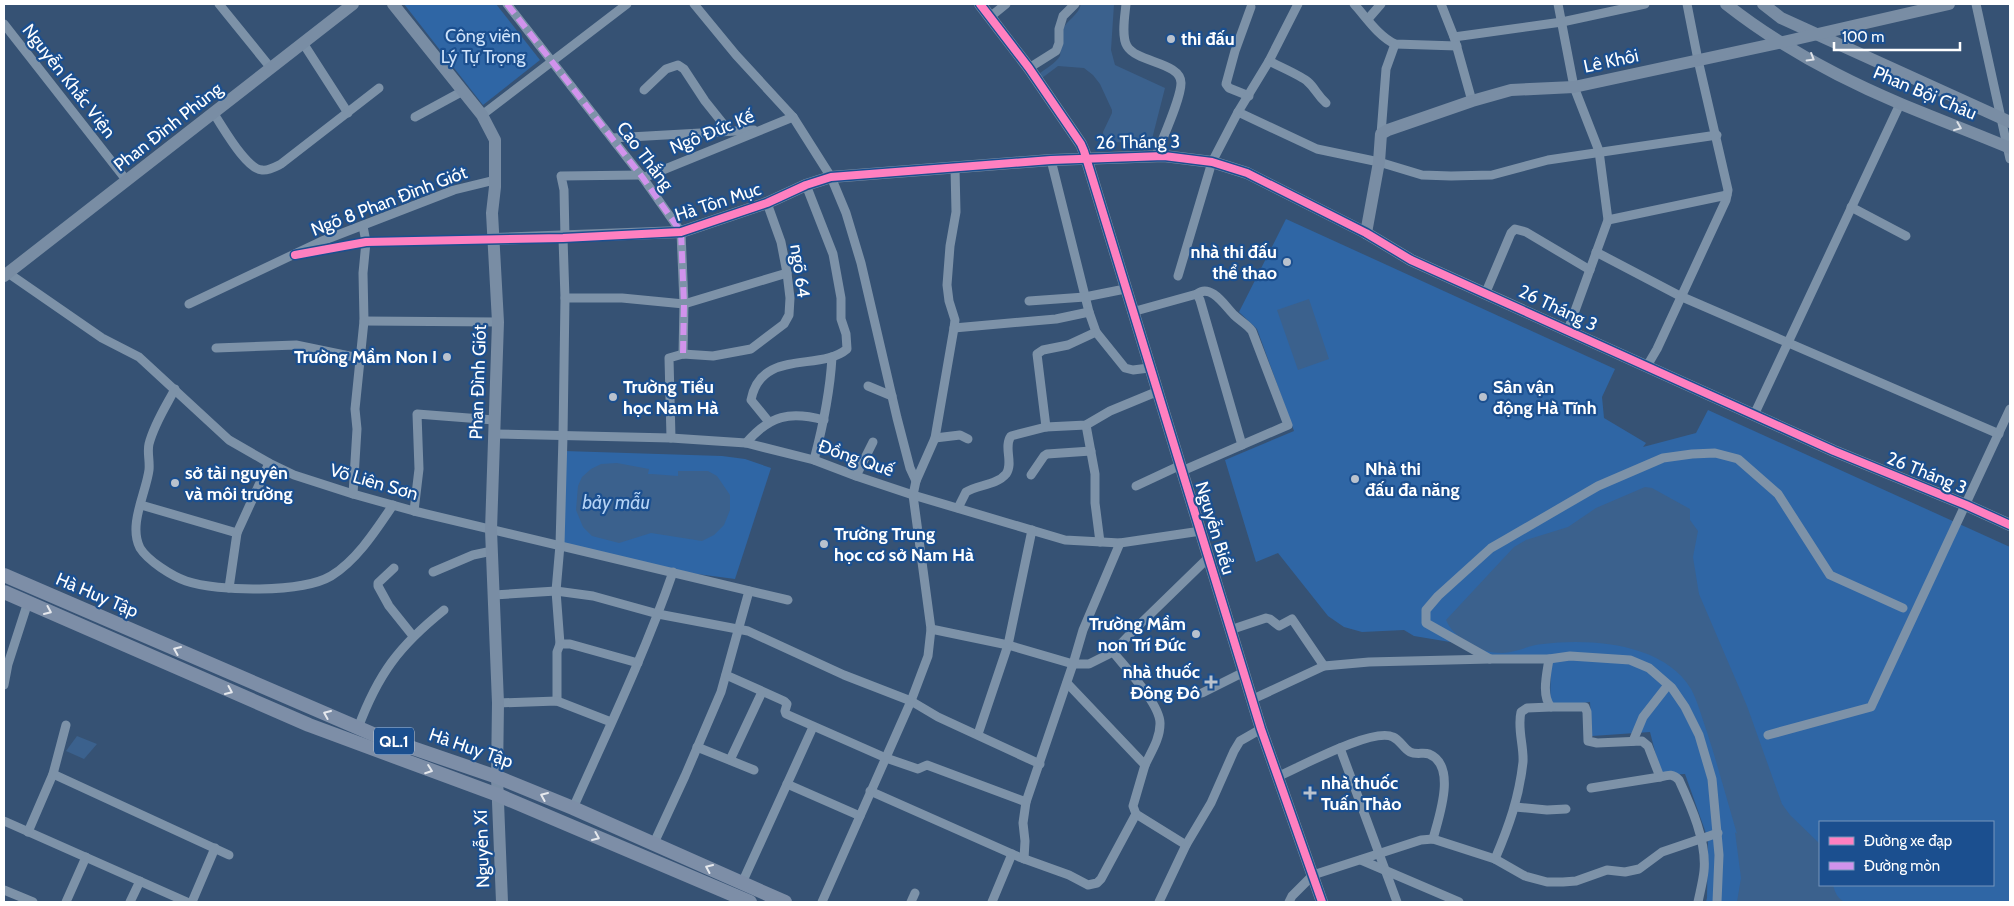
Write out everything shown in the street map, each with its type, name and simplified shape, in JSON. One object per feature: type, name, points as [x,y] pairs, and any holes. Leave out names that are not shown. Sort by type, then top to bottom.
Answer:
[{"type":"main road","name":"Hà Huy Tập","points":[[4,575],[358,728],[497,777],[573,808],[785,902]]},
{"type":"main road","name":"Hà Huy Tập","points":[[4,592],[321,730],[498,795],[748,902]]},
{"type":"street","points":[[220,4],[270,67]]},
{"type":"street","name":"Phan Đình Phùng","points":[[5,272],[214,114],[270,67],[353,4]]},
{"type":"street","name":"Phan Đình Giót","points":[[393,4],[482,115],[495,140],[495,180],[492,212],[495,239],[498,322],[491,530],[498,703],[498,795]]},
{"type":"street","name":"Cao Thắng","points":[[508,4],[642,176],[682,232]]},
{"type":"street","points":[[482,115],[627,4]]},
{"type":"street","points":[[694,4],[736,55],[793,117],[831,177],[846,213],[861,263],[910,468],[916,481]]},
{"type":"street","name":"Nguyễn Biểu","points":[[980,4],[1029,68],[1081,144],[1261,729],[1322,902]]},
{"type":"street","points":[[990,17],[1006,4]]},
{"type":"street","points":[[1029,68],[1056,52],[1063,16],[1075,4]]},
{"type":"street","points":[[1126,4],[1124,35],[1126,45],[1134,54],[1173,70],[1180,75],[1179,95],[1156,156]]},
{"type":"street","points":[[1178,276],[1212,162],[1238,112],[1269,61],[1298,4]]},
{"type":"street","points":[[1354,4],[1389,41],[1395,44],[1457,46]]},
{"type":"street","points":[[1368,20],[1381,4]]},
{"type":"street","points":[[1440,4],[1457,46],[1472,101]]},
{"type":"street","points":[[1558,4],[1574,87],[1599,151],[1608,220],[1568,330]]},
{"type":"street","points":[[1454,37],[1562,22],[1645,4]]},
{"type":"street","points":[[1647,366],[1658,349],[1728,190],[1717,135],[1698,60],[1688,4]]},
{"type":"street","name":"Phan Bội Châu","points":[[1726,4],[1751,24],[1840,76],[2010,151]]},
{"type":"street","name":"Phan Bội Châu","points":[[1763,4],[1781,18],[2006,120]]},
{"type":"street","name":"Lê Khôi","points":[[1381,134],[1472,101],[1511,90],[1574,87],[1949,4]]},
{"type":"street","points":[[1976,4],[2006,120],[2010,151]]},
{"type":"street","points":[[1249,96],[1229,88],[1226,84],[1235,51],[1251,7]]},
{"type":"street","name":"Nguyễn Khắc Viện","points":[[4,24],[127,181]]},
{"type":"street","points":[[303,43],[348,113]]},
{"type":"street","points":[[1366,233],[1382,141],[1386,69],[1395,44]]},
{"type":"street","points":[[1269,61],[1304,79],[1326,103]]},
{"type":"street","points":[[644,90],[666,70],[678,66],[684,69],[705,101],[729,131]]},
{"type":"street","points":[[214,114],[248,162],[255,168],[263,170],[281,164],[379,88]]},
{"type":"street","points":[[414,117],[463,91]]},
{"type":"street","points":[[1754,414],[1900,104]]},
{"type":"street","points":[[1238,112],[1318,149],[1379,162],[1422,174],[1451,176],[1492,175],[1548,160],[1717,135]]},
{"type":"street","name":"Ngô Đức Kế","points":[[642,176],[793,117]]},
{"type":"street","points":[[612,138],[760,130]]},
{"type":"street","name":"26 Tháng 3","points":[[1087,160],[1156,156],[1212,162],[1247,173],[1366,233],[1412,260],[1834,451],[1966,505],[2010,526]]},
{"type":"street","points":[[1051,160],[1085,297],[1096,332],[1125,368],[1133,370],[1149,368]]},
{"type":"street","name":"Hà Tôn Mục","points":[[295,255],[366,242],[564,238],[682,232],[767,203],[806,185],[831,177],[1051,160],[1087,160]]},
{"type":"street","points":[[822,902],[911,701],[928,656],[931,629],[913,495],[916,481],[935,438],[954,328],[955,320],[949,301],[947,285],[950,246],[956,212],[955,168]]},
{"type":"street","points":[[557,701],[557,652],[560,644],[556,590],[560,544],[565,298],[561,176],[642,176]]},
{"type":"street","name":"Ngõ 8 Phan Đình Giót","points":[[295,255],[322,242],[454,190],[495,180]]},
{"type":"street","points":[[769,422],[751,400],[752,392],[759,381],[782,366],[794,362],[840,355],[847,349],[846,334],[841,320],[841,298],[833,254],[806,185]]},
{"type":"street","points":[[1608,220],[1727,194]]},
{"type":"street","name":"ngõ 64","points":[[683,354],[713,356],[751,349],[784,324],[789,315],[790,298],[787,273],[781,242],[767,203]]},
{"type":"street","points":[[1851,207],[1906,236]]},
{"type":"street","points":[[353,494],[357,429],[355,409],[364,321],[363,273],[366,242],[363,226]]},
{"type":"street","points":[[1486,292],[1511,233],[1515,229],[1526,232],[1590,270]]},
{"type":"street","points":[[671,438],[669,358],[683,354],[682,232]]},
{"type":"street","points":[[1596,252],[1680,296],[1999,434]]},
{"type":"street","points":[[189,304],[295,255]]},
{"type":"street","name":"Võ Liên Sơn","points":[[5,272],[102,338],[139,357],[229,440],[294,475],[414,511],[491,530],[560,544],[788,600]]},
{"type":"street","points":[[565,298],[622,298],[684,304],[787,273]]},
{"type":"street","points":[[1029,301],[1085,297],[1125,289]]},
{"type":"street","points":[[1132,312],[1197,294],[1201,291],[1207,291],[1219,298],[1252,331],[1288,425],[1136,486]]},
{"type":"street","points":[[1197,294],[1242,445]]},
{"type":"street","points":[[954,328],[1056,319],[1089,312]]},
{"type":"street","points":[[364,321],[498,322]]},
{"type":"street","points":[[1046,427],[1037,354],[1043,350],[1068,345],[1096,332]]},
{"type":"street","points":[[216,348],[296,345],[359,358]]},
{"type":"street","points":[[814,460],[831,386],[832,357]]},
{"type":"street","points":[[868,386],[892,396]]},
{"type":"street","points":[[175,389],[156,426],[149,445],[149,470],[136,524],[140,548],[169,574],[186,581],[229,588],[301,587],[318,583],[346,564],[372,536],[393,505]]},
{"type":"street","points":[[958,508],[966,492],[1001,478],[1006,474],[1008,468],[1007,442],[1011,436],[1046,427],[1086,425],[1110,411],[1156,392]]},
{"type":"street","points":[[1768,735],[1871,707],[2010,409]]},
{"type":"street","points":[[414,511],[419,469],[418,414],[494,420]]},
{"type":"street","points":[[746,443],[757,430],[776,418],[804,415],[824,420]]},
{"type":"street","points":[[1086,425],[1095,474],[1094,503],[1100,542]]},
{"type":"street","name":"Đồng Quế","points":[[494,434],[671,438],[746,443],[814,460],[913,495],[1064,540],[1120,543],[1201,531]]},
{"type":"street","points":[[935,438],[960,435],[968,439]]},
{"type":"street","points":[[856,476],[873,442]]},
{"type":"street","points":[[1031,474],[1044,456],[1048,454],[1091,451]]},
{"type":"street","points":[[1490,658],[1426,623],[1426,610],[1438,596],[1491,548],[1598,486],[1662,458],[1692,454],[1714,454],[1738,459],[1778,494],[1830,575],[1903,608]]},
{"type":"street","points":[[229,588],[237,533],[269,463]]},
{"type":"street","points":[[141,505],[237,533]]},
{"type":"street","points":[[978,734],[1008,646],[1032,530]]},
{"type":"street","points":[[1024,859],[1023,823],[1026,802],[1074,664],[1083,630],[1120,543]]},
{"type":"street","points":[[433,572],[473,555],[492,552]]},
{"type":"street","points":[[931,629],[1008,646],[1074,664],[1089,664],[1113,652],[1208,558]]},
{"type":"street","points":[[394,568],[378,583],[378,586],[389,606],[413,636]]},
{"type":"street","points":[[573,808],[638,663],[658,614],[672,572]]},
{"type":"street","points":[[494,594],[556,590],[592,596],[658,614],[748,631],[844,675],[911,701],[938,717],[1040,764]]},
{"type":"street","points":[[654,843],[697,747],[726,675],[749,591]]},
{"type":"street","points":[[4,685],[8,664],[28,602]]},
{"type":"street","points":[[358,728],[369,699],[380,679],[413,636],[444,610]]},
{"type":"street","points":[[1230,630],[1266,618],[1279,626],[1292,619],[1324,666]]},
{"type":"street","points":[[560,644],[570,644],[638,663]]},
{"type":"street","points":[[1113,652],[1146,693],[1160,723],[1156,742],[1145,765],[1133,806],[1136,814],[1186,845]]},
{"type":"street","points":[[1253,699],[1324,666],[1490,658],[1549,660],[1570,656],[1630,660],[1649,668],[1668,685],[1685,707],[1699,735],[1712,779],[1719,855],[1717,902]]},
{"type":"street","points":[[1549,660],[1546,677],[1546,698],[1551,707]]},
{"type":"street","points":[[1202,693],[1244,672]]},
{"type":"street","points":[[726,675],[787,704],[786,714],[886,758],[918,769],[927,765],[1026,802]]},
{"type":"street","points":[[1067,683],[1145,765]]},
{"type":"street","points":[[1633,741],[1643,717],[1668,685]]},
{"type":"street","points":[[730,760],[762,692]]},
{"type":"street","points":[[498,703],[557,701],[612,722]]},
{"type":"street","points":[[1496,859],[1515,807],[1523,761],[1519,719],[1521,712],[1527,708],[1585,707],[1587,712],[1587,738],[1591,742],[1633,741],[1646,743],[1660,777]]},
{"type":"street","points":[[28,832],[53,774],[66,725]]},
{"type":"street","points":[[742,883],[813,727]]},
{"type":"street","points":[[1159,902],[1240,741],[1261,729]]},
{"type":"street","points":[[1279,776],[1359,740],[1381,735],[1393,736],[1411,753],[1429,754],[1436,760],[1443,771],[1445,790],[1433,839]]},
{"type":"street","points":[[697,747],[754,770]]},
{"type":"street","points":[[1340,748],[1397,902]]},
{"type":"street","points":[[53,774],[229,855]]},
{"type":"street","points":[[1592,788],[1668,775],[1675,776],[1679,780],[1700,838],[1704,870],[1698,902]]},
{"type":"street","points":[[787,784],[860,816]]},
{"type":"street","points":[[870,791],[1012,854],[1070,875],[1088,885],[1097,883],[1108,868],[1136,814]]},
{"type":"street","name":"Nguyễn Xí","points":[[498,795],[502,902]]},
{"type":"street","points":[[1515,807],[1547,810],[1566,809]]},
{"type":"street","points":[[4,821],[187,902]]},
{"type":"street","points":[[1289,902],[1292,896],[1313,875],[1362,860],[1379,852],[1421,840],[1433,839],[1496,859],[1526,876],[1547,882],[1576,881],[1607,870],[1625,872],[1639,868],[1662,852],[1718,833]]},
{"type":"street","points":[[192,902],[215,848]]},
{"type":"street","points":[[992,902],[1012,854]]},
{"type":"street","points":[[66,902],[86,857]]},
{"type":"street","points":[[1362,860],[1452,901]]},
{"type":"street","points":[[130,902],[140,881]]},
{"type":"street","points":[[5,893],[33,902]]},
{"type":"green space","name":"Công viên Lý Tự Trọng","points":[[404,4],[496,4],[540,60],[483,105]]},
{"type":"green space","points":[[1286,219],[1615,369],[1602,397],[1604,418],[1646,443],[1643,447],[1696,433],[1708,410],[2010,547],[2010,902],[1706,902],[1708,839],[1685,774],[1661,775],[1650,732],[1592,736],[1590,702],[1550,707],[1551,656],[1495,658],[1462,644],[1414,636],[1404,630],[1362,632],[1344,627],[1328,616],[1278,553],[1256,562],[1225,460],[1294,431],[1257,329],[1239,312]]},
{"type":"green space","points":[[564,451],[722,456],[745,459],[771,468],[735,579],[659,569],[564,549]]},
{"type":"water","points":[[1081,4],[1114,4],[1111,50],[1115,65],[1165,88],[1152,139],[1148,143],[1110,142],[1104,138],[1103,132],[1112,110],[1100,84],[1084,68],[1058,66],[1042,78],[1039,74],[1060,56],[1063,29],[1078,11]]},
{"type":"water","points":[[1309,299],[1329,359],[1298,370],[1277,310]]},
{"type":"water","name":"bảy mẫu","points":[[617,463],[649,469],[648,474],[678,476],[678,471],[708,471],[717,476],[730,495],[730,510],[724,525],[714,535],[702,541],[651,533],[619,543],[592,536],[583,527],[576,510],[578,486],[582,477],[591,469],[601,464]]},
{"type":"water","points":[[1645,487],[1652,488],[1690,509],[1690,520],[1698,531],[1693,557],[1699,594],[1747,706],[1782,804],[1790,815],[1819,843],[1819,886],[1833,886],[1837,895],[1845,902],[1737,902],[1741,878],[1735,832],[1737,834],[1711,745],[1691,689],[1679,674],[1663,662],[1645,653],[1603,643],[1562,642],[1533,646],[1507,653],[1485,651],[1469,644],[1455,634],[1450,627],[1446,620],[1514,547],[1526,540],[1568,527],[1596,508]]},
{"type":"water","points":[[77,736],[97,744],[84,759],[66,751]]},
{"type":"marked path","points":[[507,4],[643,178],[681,232],[684,304],[683,354]]},
{"type":"cycle path","points":[[980,4],[1029,68],[1084,151],[1261,729],[1322,902]]},
{"type":"cycle path","points":[[295,255],[366,242],[563,238],[681,232],[767,203],[806,185],[831,177],[1051,160],[1164,156],[1212,162],[1247,173],[1366,233],[1411,260],[1834,451],[2010,525]]},
{"type":"place","name":"thi đấu","points":[[1171,39]]},
{"type":"place","name":"nhà thi đấu thể thao","points":[[1287,262]]},
{"type":"place","name":"Trường Mầm Non I","points":[[447,357]]},
{"type":"place","name":"Trường Tiểu học Nam Hà","points":[[613,397]]},
{"type":"place","name":"Sân vận động Hà Tĩnh","points":[[1483,397]]},
{"type":"place","name":"Nhà thi đấu đa năng","points":[[1355,479]]},
{"type":"place","name":"sở tài nguyên và môi trường","points":[[175,483]]},
{"type":"place","name":"Trường Trung học cơ sở Nam Hà","points":[[824,544]]},
{"type":"place","name":"Trường Mầm non Trí Đức","points":[[1196,634]]},
{"type":"place","name":"nhà thuốc Đông Đô","points":[[1211,682]]},
{"type":"place","name":"nhà thuốc Tuấn Thảo","points":[[1310,793]]}]
